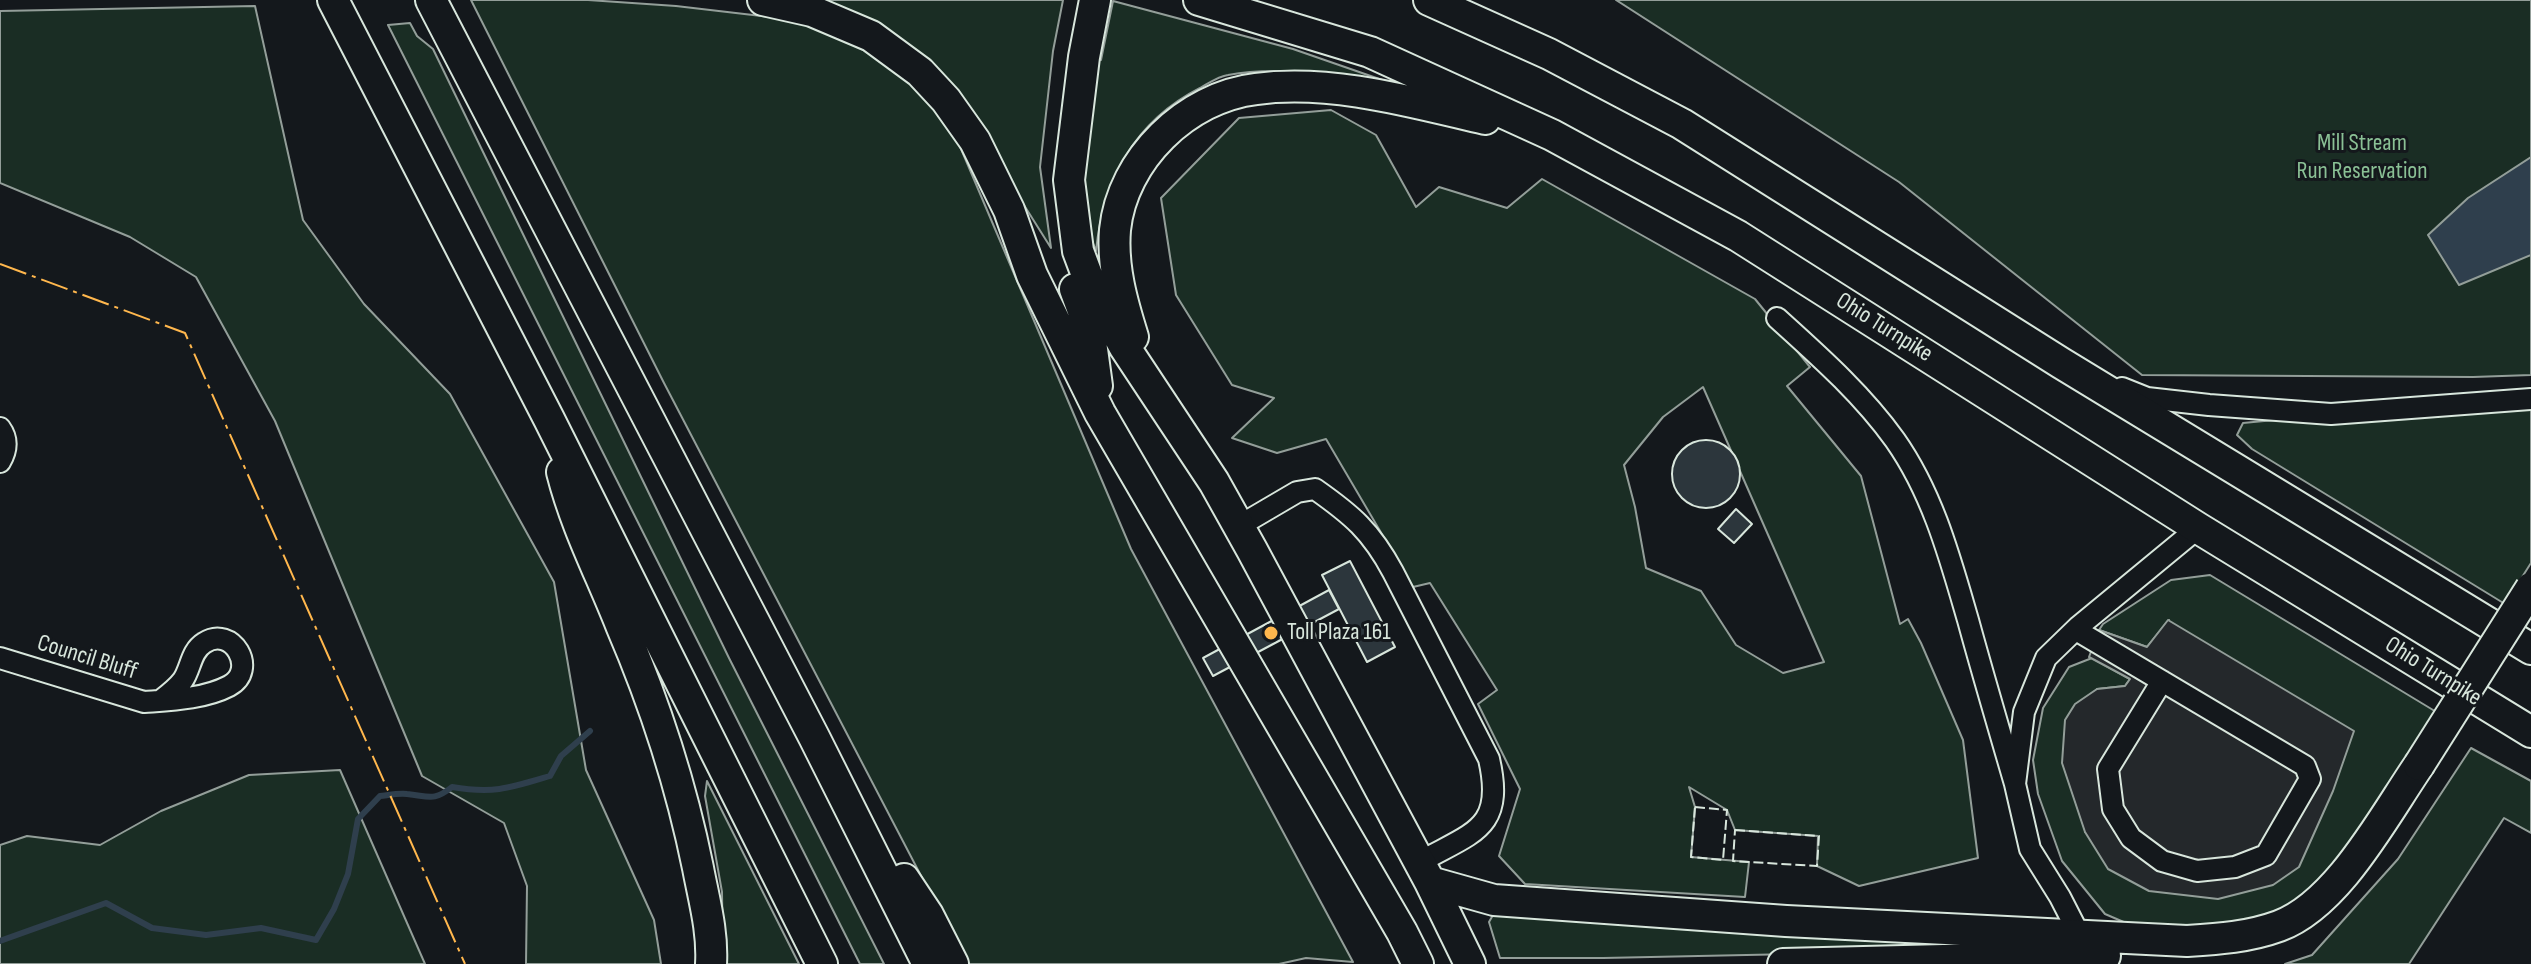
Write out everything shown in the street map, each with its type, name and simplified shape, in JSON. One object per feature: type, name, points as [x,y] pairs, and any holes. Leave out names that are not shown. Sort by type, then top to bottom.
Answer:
[{"type":"highway","points":[[333,0],[549,419],[822,964]]},
{"type":"highway","points":[[431,0],[814,737],[928,964]]},
{"type":"highway","points":[[763,0],[812,11],[871,36],[920,72],[946,100],[975,141],[1009,210],[1032,275],[1100,413],[1418,964]]},
{"type":"highway","points":[[1079,0],[1069,180],[1078,251],[1090,283],[1104,313],[1214,482],[1239,526],[1425,872],[1470,964]]},
{"type":"highway","points":[[1095,0],[1076,59],[1054,168],[1060,248],[1089,327],[1100,413]]},
{"type":"highway","name":"Ohio Turnpike","points":[[1199,0],[1370,52],[1552,135],[1738,236],[2198,528],[2531,732]]},
{"type":"highway","points":[[1429,0],[1549,54],[1682,124],[2061,363],[2531,649]]},
{"type":"highway","points":[[1146,377],[1122,301],[1115,265],[1115,227],[1126,191],[1143,157],[1171,127],[1203,104],[1255,89],[1304,87],[1393,97],[1552,135]]},
{"type":"highway","points":[[549,419],[572,512],[622,626],[664,735],[686,812],[713,941],[711,964]]},
{"type":"highway","points":[[2424,769],[2531,588]]},
{"type":"highway","points":[[1783,964],[2240,938],[2282,925],[2318,904],[2346,873],[2424,769],[2531,609]]},
{"type":"highway","points":[[814,737],[928,915],[953,964]]},
{"type":"highway","points":[[1425,872],[1494,900],[2079,946]]},
{"type":"street","points":[[1777,318],[1869,406],[1896,442],[1921,484],[1940,528],[1952,567],[2015,784],[2030,849],[2060,897],[2079,946]]},
{"type":"street","points":[[2061,363],[2147,398],[2209,405],[2331,414],[2531,399]]},
{"type":"street","points":[[0,428],[6,441],[6,451],[0,462]]},
{"type":"street","points":[[1239,526],[1297,492],[1315,489],[1355,517],[1380,548],[1393,572],[1489,759],[1496,786],[1490,813],[1480,828],[1425,872]]},
{"type":"street","points":[[2015,784],[2024,712],[2046,658],[2198,528]]},
{"type":"street","points":[[2076,630],[2162,681],[2305,766],[2310,779],[2266,855],[2235,867],[2197,871],[2162,861],[2131,838],[2113,809],[2108,769],[2162,681]]},
{"type":"street","name":"Council Bluff","points":[[0,658],[144,702],[160,701]]},
{"type":"green space","points":[[471,0],[588,0],[787,19],[833,34],[910,74],[953,130],[1131,549],[1353,962],[1306,958],[1279,964],[967,964],[664,383]]},
{"type":"green space","points":[[811,0],[1063,0],[1053,51],[1040,167],[1051,248],[983,140],[955,87],[878,27]]},
{"type":"green space","name":"Mill Stream Run Reservation","points":[[1616,0],[2531,0],[2531,375],[2142,375],[1899,182]]},
{"type":"green space","points":[[1113,1],[1293,49],[1388,82],[1308,72],[1268,71],[1225,76],[1210,82],[1157,117],[1126,155],[1106,200],[1096,251],[1084,205],[1083,156],[1094,59],[1101,60]]},
{"type":"green space","points":[[255,6],[303,220],[364,304],[450,394],[554,582],[586,770],[654,920],[661,964],[526,964],[527,886],[504,823],[422,776],[275,421],[196,277],[130,237],[0,183],[0,11]]},
{"type":"green space","points":[[410,23],[417,36],[433,49],[729,658],[884,964],[860,964],[388,25]]},
{"type":"green space","points":[[1331,110],[1376,135],[1416,207],[1439,187],[1507,208],[1542,179],[1755,299],[1810,367],[1787,386],[1861,476],[1900,624],[1908,619],[1963,740],[1978,858],[1859,886],[1817,866],[1818,836],[1735,830],[1727,810],[1689,787],[1695,807],[1691,857],[1749,862],[1745,897],[1525,884],[1499,856],[1520,789],[1478,704],[1497,690],[1430,583],[1413,587],[1326,439],[1277,453],[1232,438],[1274,398],[1232,385],[1176,295],[1161,198],[1239,118]],"holes":[[[1703,387],[1824,662],[1783,673],[1736,645],[1701,591],[1646,568],[1624,465],[1663,417]]]},
{"type":"green space","points":[[2531,406],[2531,563],[2505,604],[2252,449],[2237,435],[2243,423]]},
{"type":"green space","points":[[2210,575],[2438,713],[2332,875],[2284,918],[2237,933],[2133,926],[2105,914],[2062,861],[2038,794],[2033,760],[2043,708],[2069,667],[2092,658],[2130,679],[2125,686],[2097,689],[2085,832],[2169,620],[2147,647],[2099,630],[2103,624],[2171,580]]},
{"type":"green space","points":[[2471,748],[2531,781],[2531,833],[2504,818],[2409,964],[2285,964],[2312,955],[2398,859]]},
{"type":"green space","points":[[340,770],[425,964],[0,964],[0,845],[27,836],[100,845],[161,811],[249,775]]},
{"type":"green space","points":[[707,781],[799,964],[723,964],[722,892],[705,796]]},
{"type":"green space","points":[[1493,915],[1950,937],[1985,950],[1500,958],[1489,922]]},
{"type":"shaded area","points":[[2168,620],[2354,731],[2333,791],[2299,867],[2273,885],[2218,899],[2149,891],[2108,869],[2085,832],[2062,763],[2065,720],[2075,704],[2097,689],[2125,686],[2130,679],[2089,657],[2099,630],[2147,647]]},
{"type":"water","points":[[2531,157],[2531,255],[2459,285],[2428,235],[2468,198]]},
{"type":"building","points":[[1713,440],[1734,455],[1740,474],[1738,487],[1730,498],[1713,508],[1699,508],[1682,498],[1674,487],[1672,467],[1682,450],[1693,442]]},
{"type":"building","points":[[1736,509],[1752,524],[1734,543],[1718,529]]},
{"type":"building","points":[[1350,561],[1395,647],[1367,662],[1322,575]]},
{"type":"building","name":"Toll Plaza 161","points":[[1329,590],[1339,609],[1213,676],[1203,658]]},
{"type":"waterway","points":[[0,941],[106,903],[152,928],[206,935],[261,928],[316,940],[334,909],[348,874],[358,819],[380,796],[435,796],[452,787],[502,789],[550,776],[561,756],[590,731]]},
{"type":"fence","points":[[1695,807],[1727,810],[1723,860],[1691,857],[1695,807]]},
{"type":"fence","points":[[1735,830],[1819,836],[1817,866],[1733,861],[1735,830]]},
{"type":"power","points":[[0,264],[185,333],[465,964]]},
{"type":"place","name":"Toll Plaza 161","points":[[1271,633]]}]
